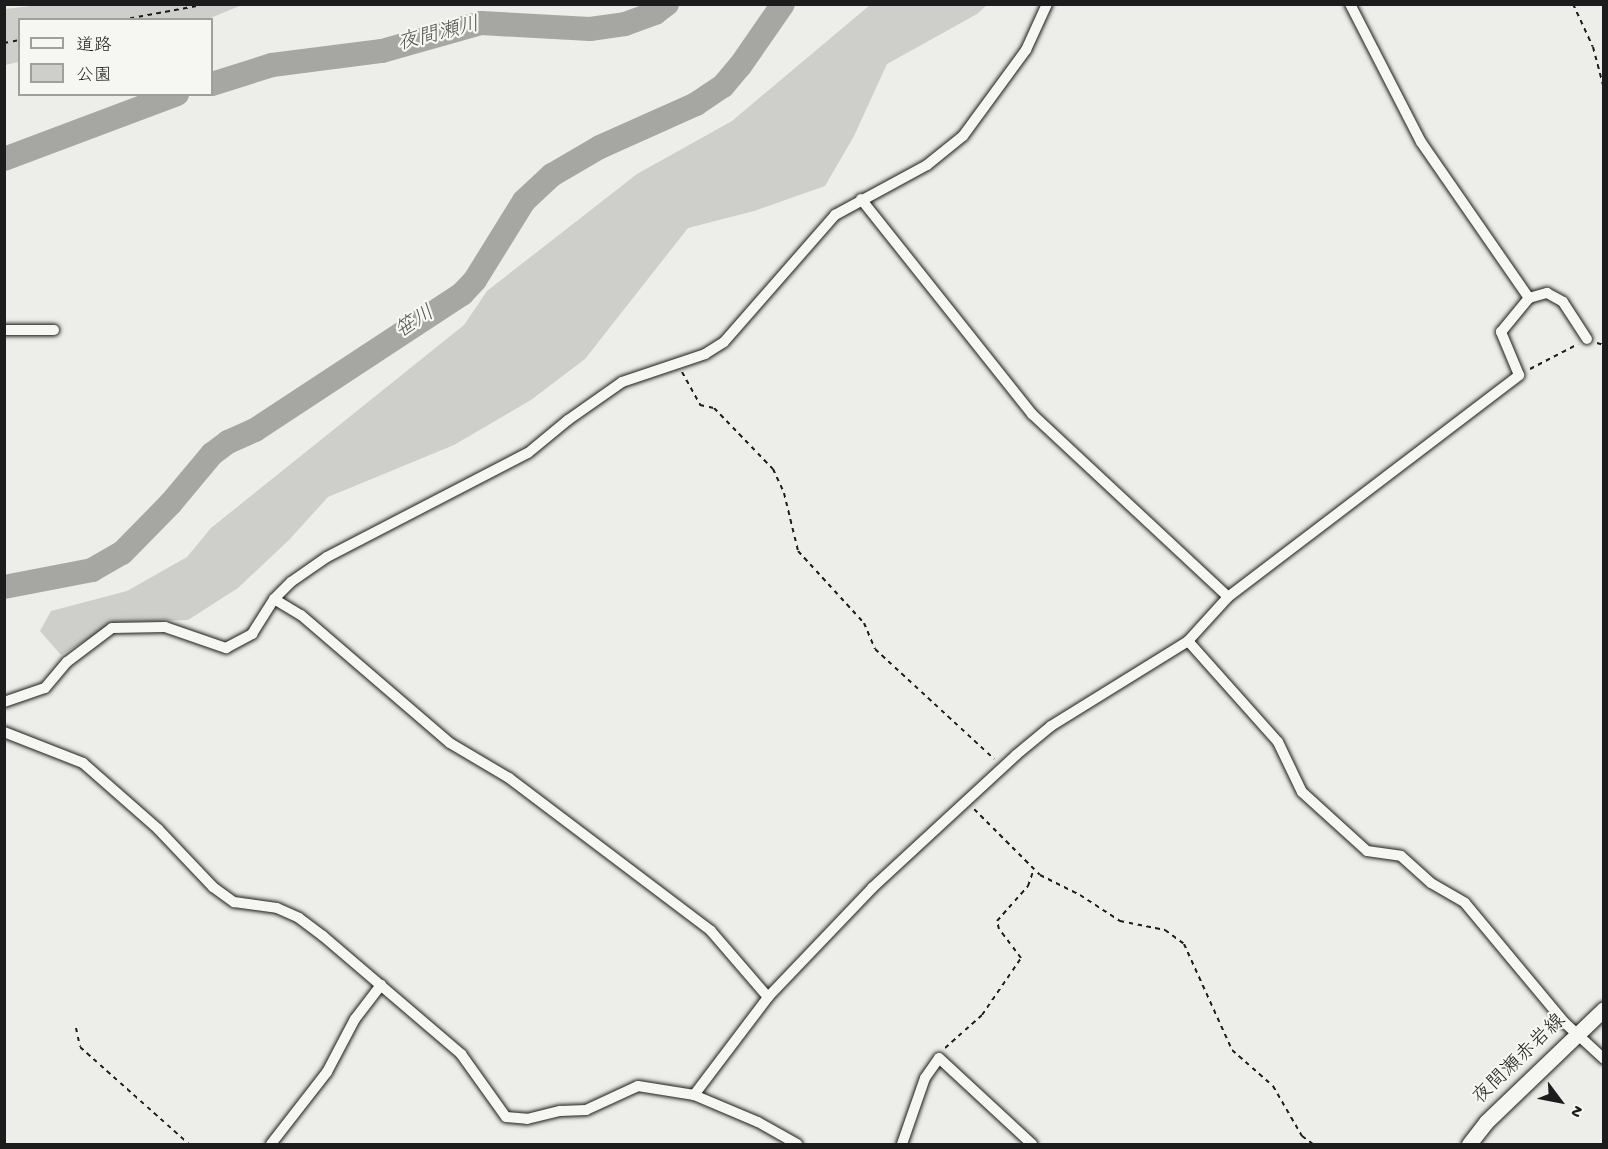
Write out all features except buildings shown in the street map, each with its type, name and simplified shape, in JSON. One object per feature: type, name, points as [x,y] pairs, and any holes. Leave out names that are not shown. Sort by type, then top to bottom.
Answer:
[{"type":"main road","name":"夜間瀬赤岩線","points":[[1469,1144],[1486,1122],[1604,1009]]},
{"type":"street","points":[[4,702],[45,688],[67,662],[112,628],[165,627],[226,648],[252,634],[274,599],[291,582],[327,557],[528,453],[568,420],[622,382],[705,354],[724,342],[836,215],[861,199],[927,165],[963,136],[1026,50],[1047,4]]},
{"type":"street","points":[[1350,4],[1421,142],[1528,298]]},
{"type":"street","points":[[861,199],[1032,414],[1228,597]]},
{"type":"street","points":[[694,1095],[768,997],[872,888],[1002,767],[1051,726],[1188,641],[1228,597],[1519,375],[1501,332],[1528,298],[1547,293],[1563,302],[1587,339]]},
{"type":"street","points":[[4,330],[54,330]]},
{"type":"street","points":[[274,599],[301,615],[450,743],[508,778],[711,932],[768,997]]},
{"type":"street","points":[[1188,641],[1278,742],[1302,792],[1367,851],[1401,856],[1431,883],[1465,903],[1576,1034],[1604,1059]]},
{"type":"street","points":[[4,732],[83,764],[158,829],[213,887],[234,902],[277,908],[299,918],[461,1054],[506,1117],[527,1119],[560,1111],[586,1110],[638,1086],[694,1095],[758,1122],[797,1144]]},
{"type":"street","points":[[271,1144],[327,1072],[355,1019],[381,985]]},
{"type":"street","points":[[902,1144],[925,1078],[939,1058],[1032,1144]]},
{"type":"path","points":[[1573,4],[1593,47],[1604,88]]},
{"type":"path","points":[[132,18],[197,6]]},
{"type":"path","points":[[1519,375],[1587,339],[1604,345]]},
{"type":"path","points":[[677,362],[700,405],[714,408],[773,470],[784,493],[798,551],[864,623],[875,649],[1002,767]]},
{"type":"path","points":[[965,801],[1040,875],[1080,895],[1120,921],[1165,930],[1184,944],[1232,1050],[1273,1086],[1302,1136],[1313,1144]]},
{"type":"path","points":[[939,1058],[946,1047],[982,1015],[1021,958],[999,929],[997,921],[1028,886],[1034,869]]},
{"type":"path","points":[[76,1028],[80,1047],[189,1144]]},
{"type":"green space","points":[[40,4],[242,5],[210,18],[18,18],[18,62],[5,65],[5,9]]},
{"type":"green space","points":[[870,5],[987,5],[977,14],[887,64],[854,136],[825,186],[754,211],[688,228],[585,359],[531,400],[454,445],[328,497],[289,540],[238,588],[188,620],[116,622],[61,655],[40,631],[51,611],[127,591],[187,557],[211,528],[464,325],[487,291],[637,174],[732,121]]},
{"type":"waterway","name":"夜間瀬川","points":[[213,84],[272,65],[382,51],[481,23],[590,29],[625,24],[655,13],[667,4]]},
{"type":"waterway","name":"笹川","points":[[4,587],[92,570],[122,553],[171,503],[212,454],[228,442],[255,430],[462,294],[475,280],[524,201],[552,175],[600,147],[696,104],[723,86],[740,66],[783,4]]},
{"type":"waterway","name":"夜間瀬川","points":[[4,159],[172,96]]}]
